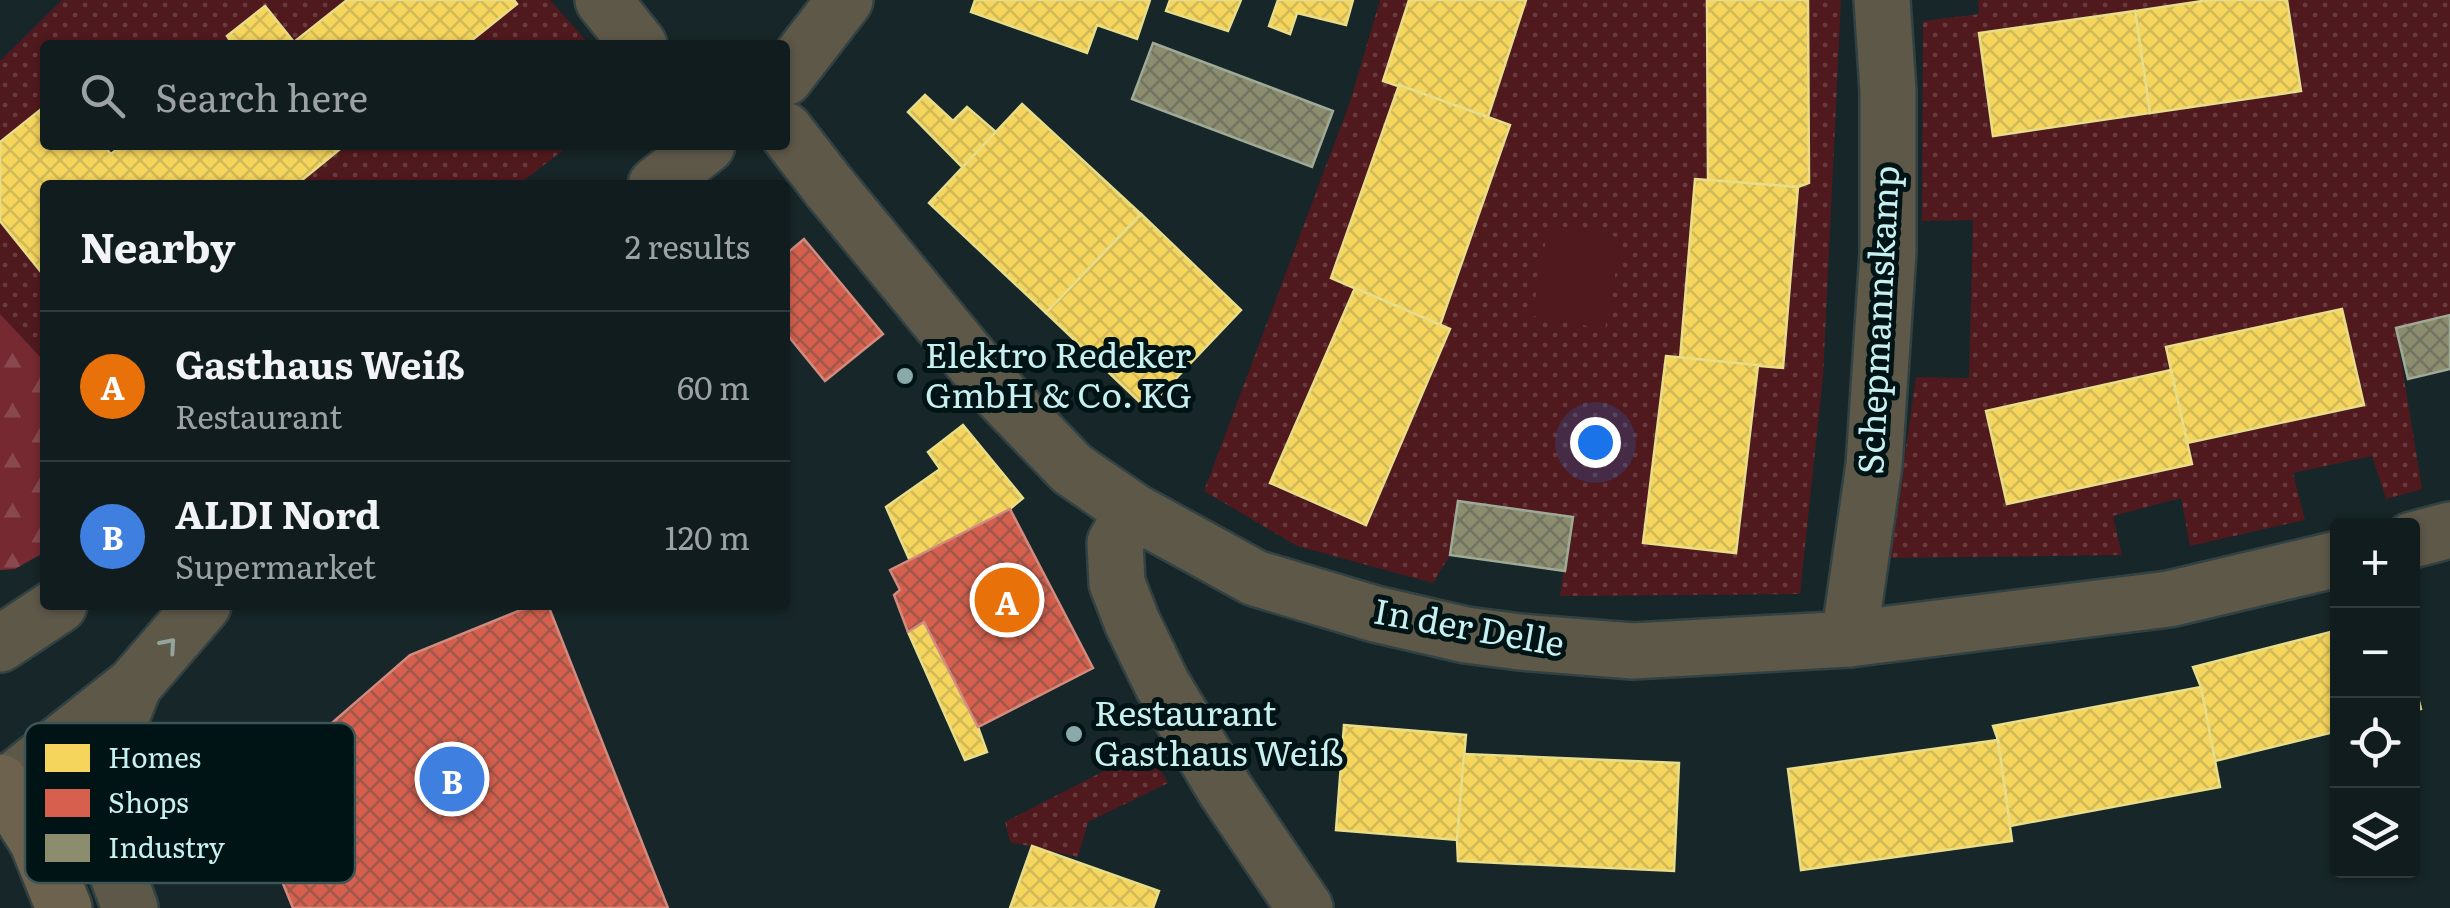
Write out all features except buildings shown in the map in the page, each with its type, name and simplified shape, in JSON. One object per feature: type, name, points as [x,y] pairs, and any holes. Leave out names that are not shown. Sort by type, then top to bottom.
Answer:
[{"type":"main road","points":[[1,787],[25,823]]},
{"type":"main road","points":[[54,883],[64,908]]},
{"type":"street","points":[[603,0],[635,40]]},
{"type":"street","points":[[790,72],[845,0]]},
{"type":"street","name":"Schepmannskamp","points":[[1849,639],[1874,465],[1888,252],[1888,90],[1882,0]]},
{"type":"street","name":"In der Delle","points":[[790,136],[995,389],[1072,470],[1132,511],[1255,578],[1376,614],[1466,635],[1633,651],[1849,639],[2168,599],[2330,561]]},
{"type":"street","points":[[662,180],[701,150]]},
{"type":"street","points":[[1132,511],[1115,543],[1117,583],[1132,622],[1162,684],[1226,791],[1306,908]]},
{"type":"street","points":[[2420,538],[2450,530]]},
{"type":"street","points":[[0,644],[51,610]]},
{"type":"street","points":[[84,723],[134,685],[199,610]]},
{"type":"street","points":[[118,723],[134,685]]},
{"type":"street","points":[[1,787],[25,769]]},
{"type":"street","points":[[121,883],[130,908]]},
{"type":"shaded area","points":[[62,0],[550,0],[586,40],[40,40],[40,150],[564,150],[524,180],[40,180],[40,357],[0,314],[0,61]]},
{"type":"shaded area","points":[[1380,0],[1841,0],[1823,376],[1800,594],[1560,596],[1572,517],[1458,501],[1450,555],[1433,583],[1297,546],[1204,491],[1350,102]]},
{"type":"shaded area","points":[[1978,0],[2450,0],[2450,315],[2396,329],[2422,489],[2386,499],[2372,456],[2293,473],[2305,520],[2190,546],[2181,498],[2113,516],[2122,555],[1890,558],[1916,377],[1969,378],[1973,220],[1922,221],[1923,21],[1979,14]]},
{"type":"shaded area","points":[[1549,224],[1622,238],[1605,329],[1532,316]]},
{"type":"shaded area","points":[[1147,749],[1168,783],[1088,822],[1078,857],[1010,842],[1005,822]]},
{"type":"green space","points":[[0,314],[40,357],[40,555],[15,569],[0,570]]},
{"type":"place","name":"Elektro Redeker GmbH & Co. KG","points":[[905,376]]},
{"type":"place","name":"Gasthaus Weiß","points":[[1007,600]]},
{"type":"place","name":"Restaurant Gasthaus Weiß","points":[[1074,734]]},
{"type":"place","name":"ALDI Nord","points":[[452,779]]}]
